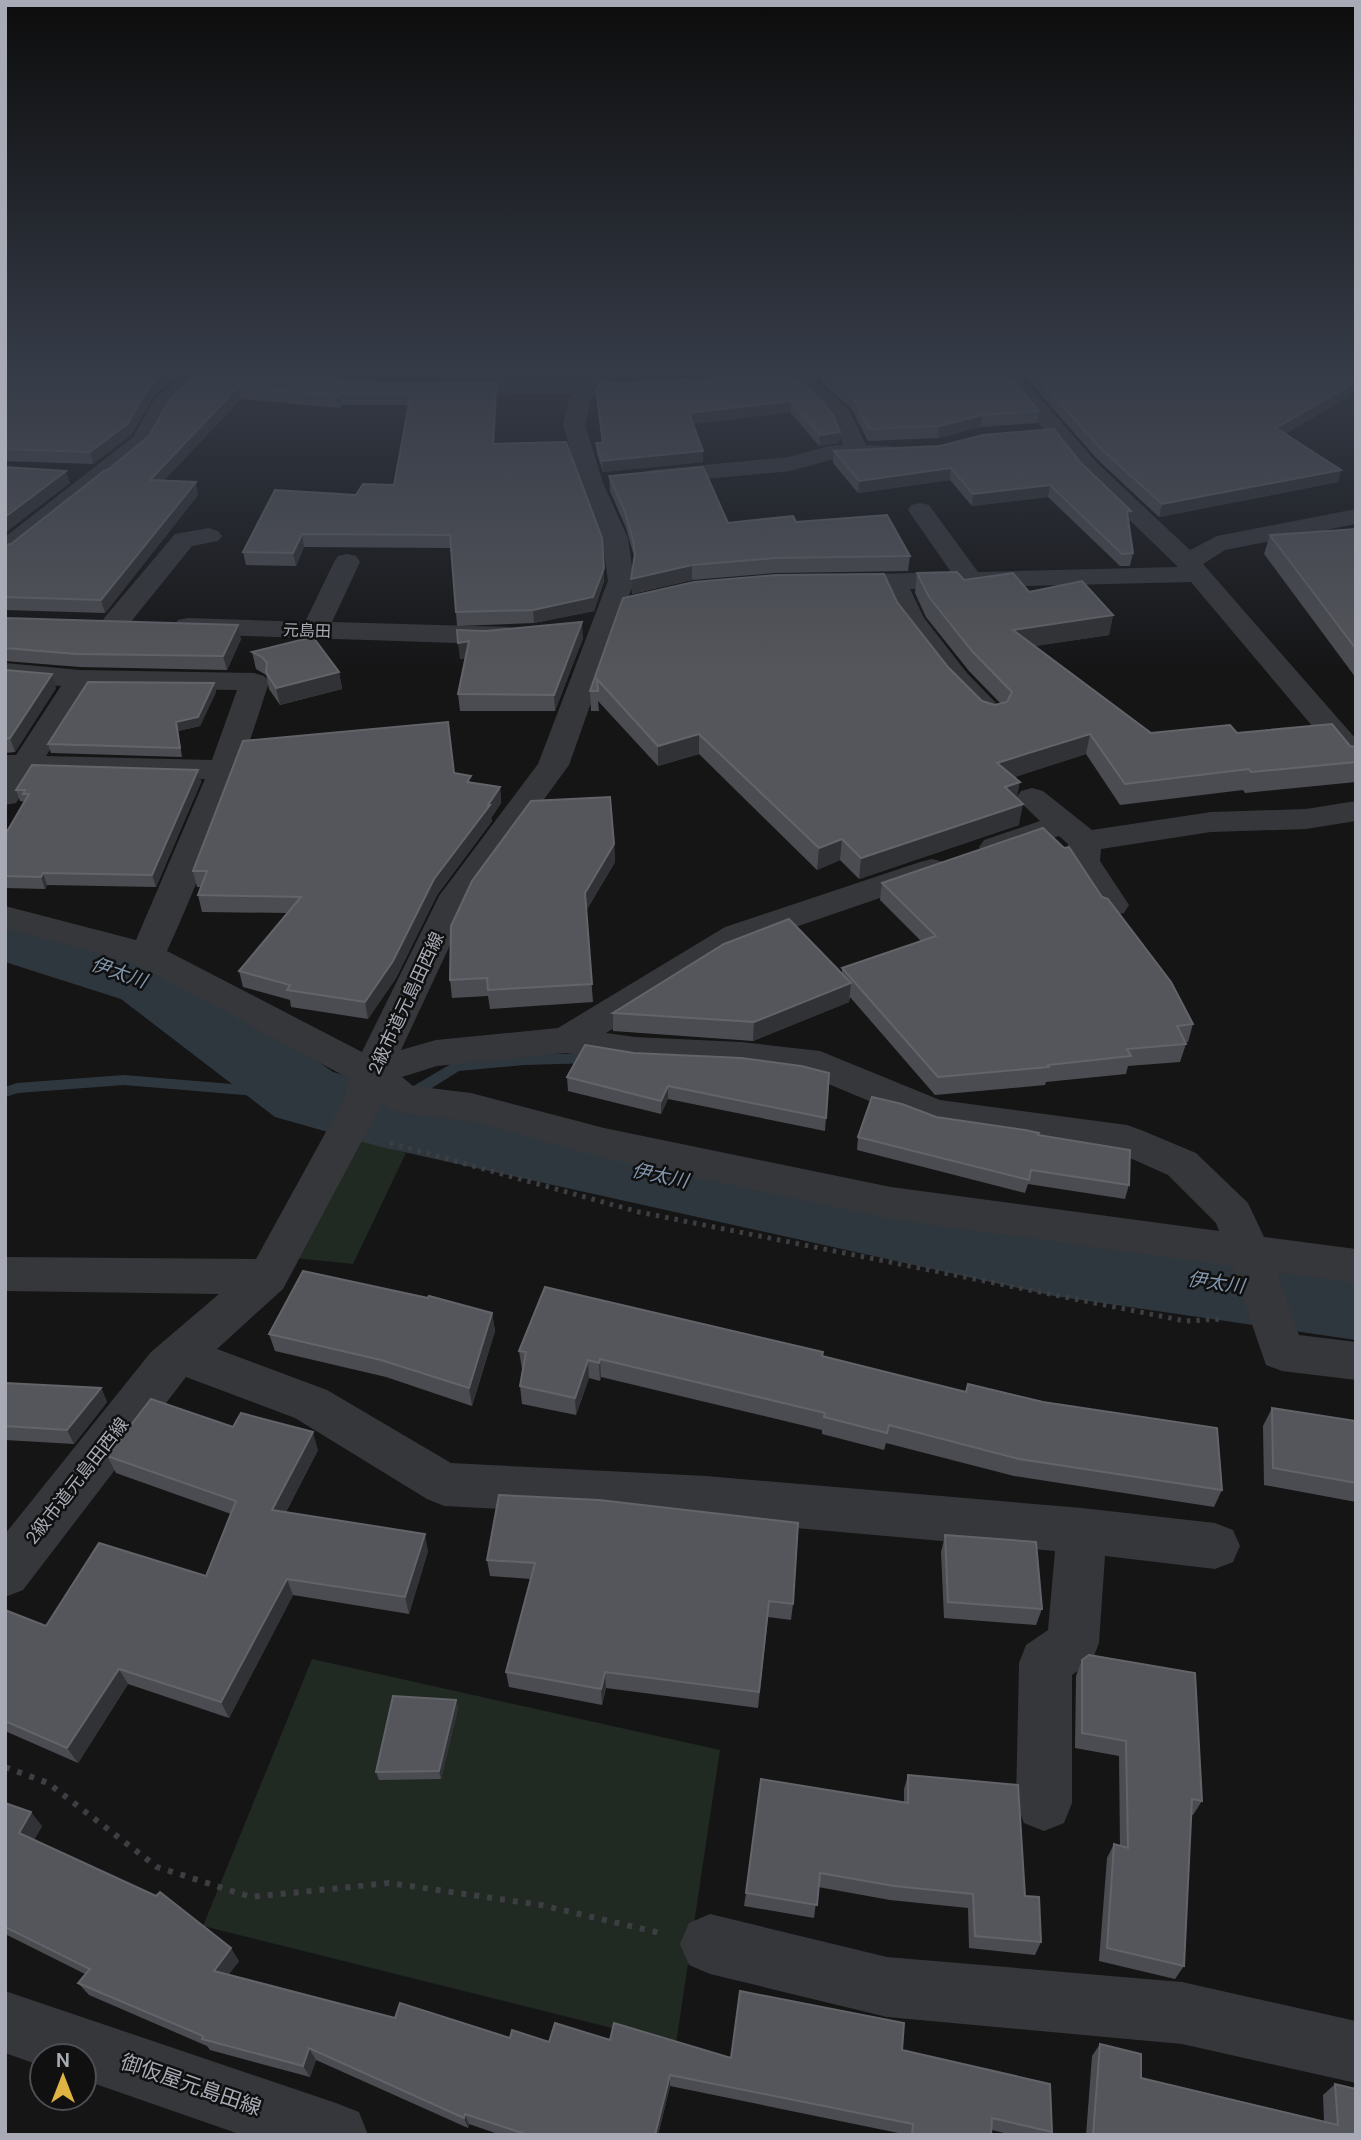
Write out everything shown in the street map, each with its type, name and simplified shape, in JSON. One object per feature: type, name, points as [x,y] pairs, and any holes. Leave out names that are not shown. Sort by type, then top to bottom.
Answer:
[{"type":"street","points":[[65,472],[103,475]]},
{"type":"street","points":[[5,550],[107,472]]},
{"type":"street","name":"2級市道元島田西線","points":[[5,1573],[167,1366],[268,1277],[364,1098],[371,1073],[456,896],[553,765],[617,611],[621,581],[615,538],[613,481],[607,472]]},
{"type":"street","points":[[613,481],[715,472]]},
{"type":"street","points":[[1093,472],[1193,568],[1356,758]]},
{"type":"street","points":[[920,510],[971,581]]},
{"type":"street","points":[[814,583],[971,581],[1193,568],[1217,544],[1356,516]]},
{"type":"street","name":"元島田","points":[[209,536],[184,539],[128,623],[487,636],[536,633]]},
{"type":"street","points":[[315,630],[347,562]]},
{"type":"street","points":[[894,583],[911,620],[957,678],[992,714]]},
{"type":"street","points":[[573,630],[617,611]]},
{"type":"street","points":[[5,671],[80,680],[254,682],[225,770],[186,873],[148,955]]},
{"type":"street","points":[[5,796],[15,765],[80,680]]},
{"type":"street","points":[[15,765],[225,770]]},
{"type":"street","points":[[1032,798],[1075,832],[1083,861],[1112,905]]},
{"type":"street","points":[[566,1040],[737,935],[1075,832],[1211,822],[1306,819],[1356,811]]},
{"type":"street","points":[[5,917],[148,955],[371,1073],[403,1098],[471,1107],[604,1143],[877,1200],[1356,1266]]},
{"type":"street","points":[[371,1073],[436,1053],[566,1040],[635,1050],[741,1055],[820,1065],[934,1114],[1128,1140],[1182,1164],[1233,1214],[1249,1252],[1282,1352],[1356,1361]]},
{"type":"street","points":[[5,1274],[268,1277]]},
{"type":"street","points":[[180,1355],[311,1404],[444,1484],[706,1497],[1082,1531],[1215,1546]]},
{"type":"street","points":[[1044,1803],[1045,1663],[1073,1643],[1082,1531]]},
{"type":"street","points":[[710,1944],[887,1987],[1182,2013],[1356,2052]]},
{"type":"street","name":"御仮屋元島田線","points":[[5,2022],[336,2135]]},
{"type":"path","points":[[349,1123],[666,1217],[1185,1321],[1269,1316]]},
{"type":"path","points":[[5,1767],[48,1783],[157,1867],[251,1897],[389,1883],[541,1905],[710,1944]]},
{"type":"shaded area","points":[[350,1136],[406,1153],[353,1264],[284,1257]]},
{"type":"shaded area","points":[[312,1659],[720,1750],[676,2044],[203,1926]]},
{"type":"building","points":[[5,472],[65,472],[5,517]]},
{"type":"building","points":[[103,472],[158,472],[150,480],[196,482],[101,600],[5,597],[5,545],[11,544]]},
{"type":"building","points":[[396,472],[577,472],[602,538],[604,568],[593,597],[533,610],[456,612],[450,535],[302,534],[293,553],[243,552],[275,490],[356,495],[363,484],[394,485]]},
{"type":"building","points":[[652,472],[705,472],[728,523],[793,516],[796,522],[887,515],[910,556],[776,558],[692,565],[631,579],[635,554],[633,540],[625,512],[609,476]]},
{"type":"building","points":[[851,472],[924,472],[859,481]]},
{"type":"building","points":[[954,472],[1090,472],[1131,511],[1127,512],[1133,553],[1122,554],[1050,485],[973,494]]},
{"type":"building","points":[[1126,472],[1331,472],[1162,504]]},
{"type":"building","points":[[1356,529],[1356,649],[1270,535]]},
{"type":"building","points":[[957,572],[964,580],[1013,573],[1029,592],[1082,581],[1113,615],[1013,630],[1151,733],[1230,725],[1237,733],[1332,724],[1350,746],[1356,747],[1356,762],[1251,772],[1249,769],[1125,784],[1090,734],[997,763],[1020,782],[1005,787],[1023,804],[861,858],[842,839],[819,848],[699,734],[658,746],[597,679],[598,691],[590,691],[623,598],[694,582],[776,575],[884,574],[897,602],[948,667],[982,701],[995,705],[1007,702],[1012,692],[972,651],[929,597],[917,573]]},
{"type":"building","points":[[5,618],[238,625],[223,656],[76,654],[5,648]]},
{"type":"building","points":[[582,622],[554,695],[458,694],[469,641],[458,643],[457,630],[486,631]]},
{"type":"building","points":[[313,637],[339,672],[276,688],[266,672],[267,663],[252,652]]},
{"type":"building","points":[[5,670],[52,674],[10,738],[5,739]]},
{"type":"building","points":[[88,682],[214,683],[198,717],[176,722],[180,748],[48,744]]},
{"type":"building","points":[[448,722],[454,773],[471,776],[467,782],[500,787],[490,805],[434,879],[393,961],[365,1002],[287,990],[290,985],[239,971],[301,897],[198,895],[207,871],[193,871],[243,741]]},
{"type":"building","points":[[32,765],[198,770],[152,875],[43,873],[41,877],[5,876],[5,835],[29,794],[23,794],[25,790],[16,790]]},
{"type":"building","points":[[610,797],[614,844],[585,893],[592,984],[488,990],[487,978],[450,980],[451,926],[472,881],[531,801]]},
{"type":"building","points":[[1043,828],[1064,848],[1069,847],[1102,897],[1108,899],[1171,982],[1193,1024],[1177,1026],[1186,1044],[1127,1049],[1131,1056],[1048,1065],[1049,1067],[938,1077],[842,968],[936,936],[882,883]]},
{"type":"building","points":[[789,919],[851,983],[754,1022],[613,1013],[724,944]]},
{"type":"building","points":[[585,1045],[634,1053],[741,1058],[801,1066],[829,1073],[826,1118],[668,1086],[661,1101],[567,1077]]},
{"type":"building","points":[[872,1097],[902,1104],[936,1117],[1025,1130],[1039,1133],[1038,1135],[1130,1150],[1129,1185],[1031,1170],[1029,1180],[858,1137]]},
{"type":"building","points":[[303,1271],[428,1298],[429,1296],[492,1313],[469,1388],[381,1360],[269,1334]]},
{"type":"building","points":[[545,1287],[823,1352],[822,1356],[966,1392],[968,1384],[1043,1402],[1217,1428],[1222,1490],[1019,1459],[889,1425],[887,1433],[824,1417],[825,1413],[600,1359],[599,1363],[588,1360],[575,1398],[520,1386],[526,1352],[519,1351]]},
{"type":"building","points":[[5,1383],[101,1388],[67,1430],[5,1426]]},
{"type":"building","points":[[151,1399],[233,1427],[241,1413],[313,1432],[272,1510],[425,1534],[405,1597],[287,1579],[221,1702],[119,1669],[67,1748],[5,1721],[5,1610],[46,1626],[99,1543],[206,1576],[236,1501],[107,1456]]},
{"type":"building","points":[[1272,1408],[1356,1421],[1356,1483],[1273,1468]]},
{"type":"building","points":[[499,1495],[599,1500],[798,1523],[793,1604],[769,1601],[759,1692],[605,1672],[601,1689],[506,1672],[535,1563],[487,1560]]},
{"type":"building","points":[[945,1535],[1036,1542],[1042,1609],[948,1602]]},
{"type":"building","points":[[1089,1655],[1195,1673],[1202,1801],[1192,1799],[1184,1966],[1107,1948],[1114,1844],[1128,1848],[1126,1741],[1082,1733],[1082,1660]]},
{"type":"building","points":[[393,1696],[456,1700],[439,1771],[376,1772]]},
{"type":"building","points":[[908,1775],[1018,1785],[1025,1896],[1039,1897],[1041,1942],[975,1936],[973,1894],[894,1886],[820,1873],[817,1905],[746,1893],[761,1779],[908,1803]]},
{"type":"building","points":[[5,1803],[31,1812],[19,1833],[156,1896],[160,1892],[231,1948],[214,1971],[395,2018],[400,2003],[510,2038],[512,2030],[549,2042],[555,2023],[610,2040],[614,2023],[731,2058],[740,1991],[904,2023],[902,2050],[1050,2084],[1052,2132],[992,2118],[991,2135],[912,2135],[913,2124],[670,2075],[655,2135],[528,2135],[465,2114],[464,2118],[309,2048],[303,2066],[202,2039],[203,2036],[78,1983],[90,1969],[5,1927]]},
{"type":"building","points":[[1100,2044],[1141,2054],[1141,2078],[1338,2125],[1335,2084],[1356,2089],[1356,2135],[1093,2135]]},
{"type":"waterway","name":"伊太川","points":[[5,936],[149,980],[305,1095],[381,1116],[1054,1259],[1356,1301]]},
{"type":"waterway","points":[[381,1116],[456,1066],[595,1058]]},
{"type":"waterway","points":[[5,1092],[17,1088],[124,1080],[305,1095]]}]
